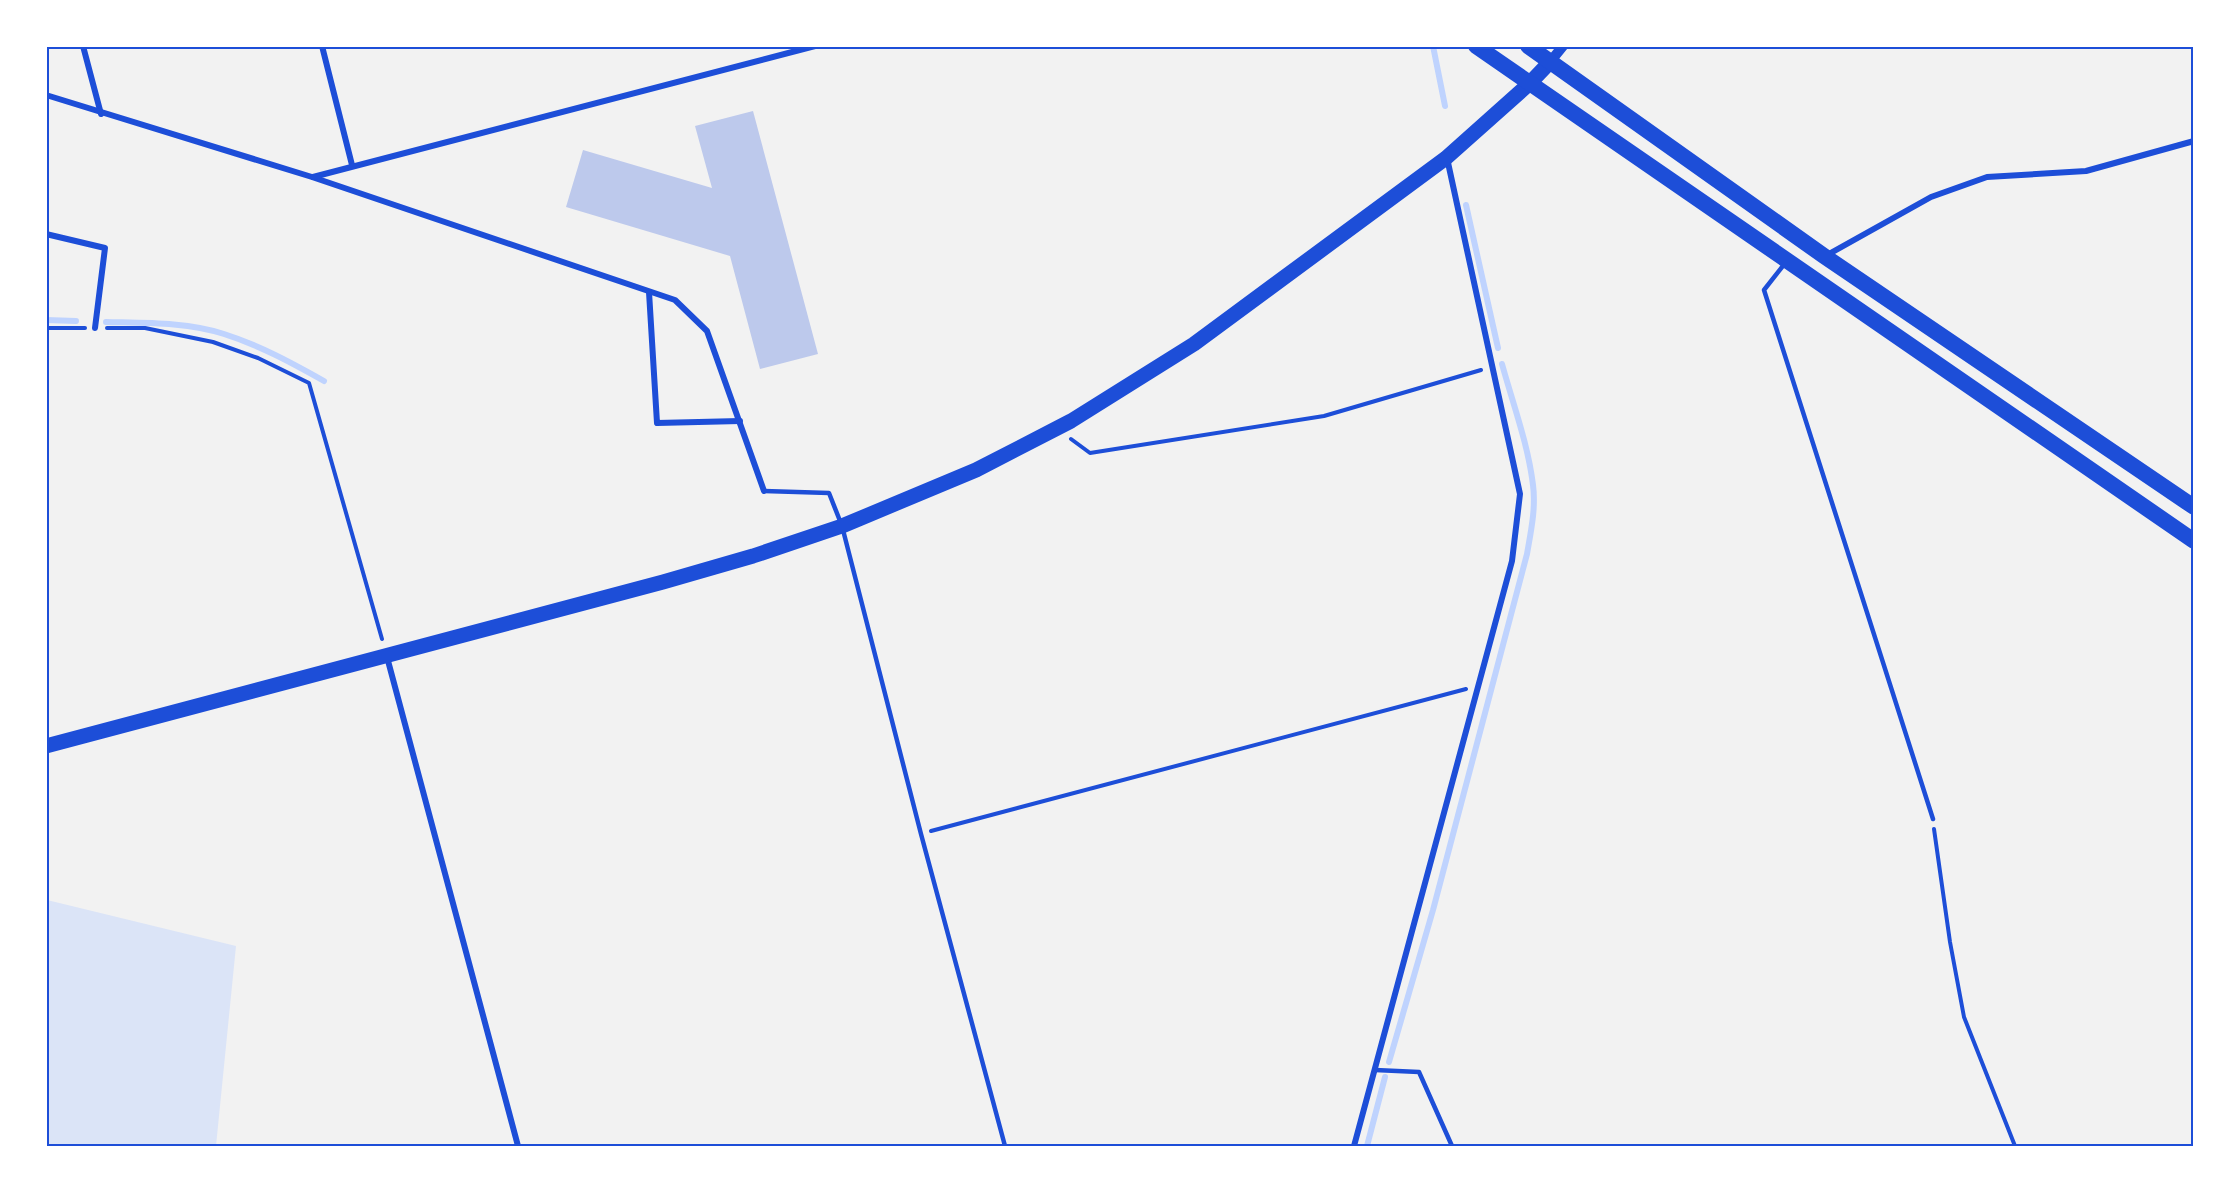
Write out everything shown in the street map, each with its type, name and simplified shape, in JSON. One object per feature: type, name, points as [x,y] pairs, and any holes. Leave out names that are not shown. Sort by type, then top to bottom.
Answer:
[{"type":"highway","points":[[1476,46],[2193,541]]},
{"type":"highway","points":[[1528,46],[1824,256],[2193,507]]},
{"type":"main road","points":[[46,746],[753,556],[842,526],[976,471],[1056,428],[1194,344],[1446,158],[1530,83],[1550,62]]},
{"type":"street","points":[[83,46],[101,114]]},
{"type":"street","points":[[322,46],[352,165]]},
{"type":"street","points":[[312,177],[815,46]]},
{"type":"street","points":[[1550,62],[1563,46]]},
{"type":"street","points":[[46,95],[101,114],[312,177],[675,300],[707,331],[765,491]]},
{"type":"street","points":[[1824,256],[1931,197],[1987,177],[2086,171],[2193,141]]},
{"type":"street","points":[[1354,1146],[1512,561],[1520,494],[1494,367],[1446,158]]},
{"type":"street","points":[[46,234],[105,248],[95,328]]},
{"type":"street","points":[[649,292],[657,423],[740,422]]},
{"type":"street","points":[[387,656],[518,1146]]},
{"type":"lane","points":[[1787,260],[1764,290],[1933,819]]},
{"type":"lane","points":[[765,491],[829,493],[842,526],[921,834],[1005,1146]]},
{"type":"lane","points":[[1375,1070],[1419,1072],[1452,1146]]},
{"type":"path","points":[[46,328],[145,328],[213,342],[258,358],[309,383],[387,656]]},
{"type":"path","points":[[1056,428],[1090,453],[1324,416],[1494,367]]},
{"type":"path","points":[[921,834],[1479,686]]},
{"type":"path","points":[[1933,819],[1950,942],[1964,1017],[2015,1146]]},
{"type":"shaded area","points":[[47,900],[236,946],[216,1146],[47,1146]]},
{"type":"building","points":[[753,111],[818,354],[760,369],[730,256],[566,207],[583,150],[712,188],[695,126]]},
{"type":"waterway","points":[[1433,46],[1445,106]]},
{"type":"waterway","points":[[1466,205],[1498,348]]},
{"type":"waterway","points":[[46,320],[76,321]]},
{"type":"waterway","points":[[106,322],[165,324],[210,330],[263,349],[324,381]]},
{"type":"waterway","points":[[1389,1062],[1433,910],[1527,554],[1534,502],[1533,485],[1524,439],[1502,364]]},
{"type":"waterway","points":[[1367,1146],[1385,1077]]}]
